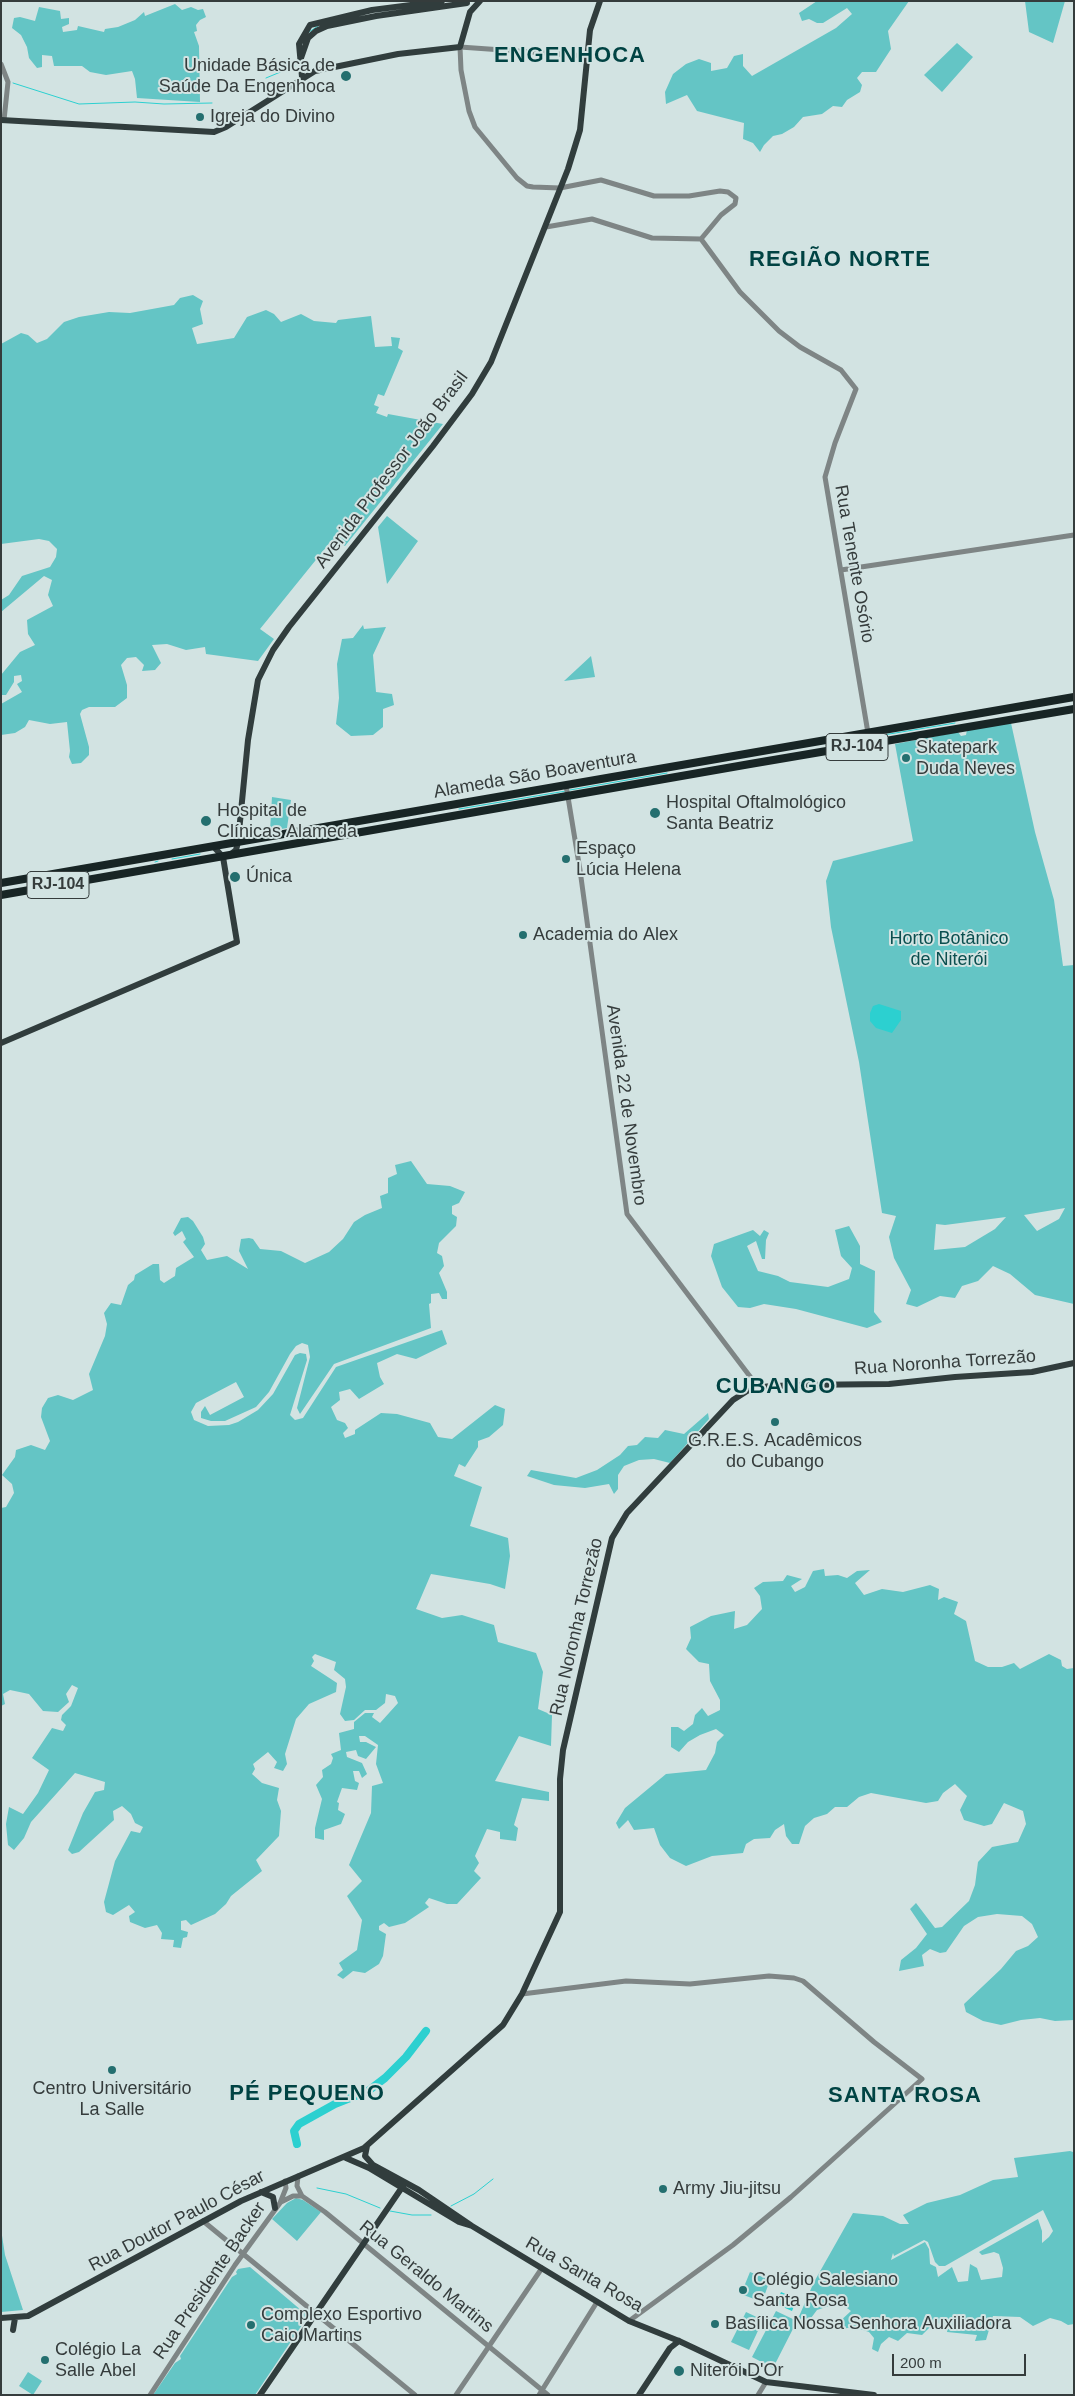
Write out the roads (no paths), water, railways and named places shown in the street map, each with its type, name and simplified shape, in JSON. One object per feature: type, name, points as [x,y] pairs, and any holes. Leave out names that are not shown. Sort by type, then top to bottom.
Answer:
[{"type":"highway","name":"Alameda São Boaventura","points":[[1,882],[1074,696]]},
{"type":"highway","name":"Alameda São Boaventura","points":[[1,895],[1074,710]]},
{"type":"main road","points":[[302,77],[300,38],[306,29],[314,23],[377,10],[442,1]]},
{"type":"main road","points":[[3,120],[214,132],[226,127],[302,77],[326,68],[398,54],[460,47],[470,12],[480,1]]},
{"type":"main road","name":"Avenida Professor João Brasil","points":[[238,842],[252,702],[262,670],[289,627],[472,394],[493,357],[546,227],[580,130],[592,22],[600,1]]},
{"type":"main road","points":[[300,58],[308,38],[316,31],[327,26],[376,16],[467,2],[470,12]]},
{"type":"main road","points":[[223,857],[235,852],[238,842]]},
{"type":"main road","points":[[1,1044],[237,942],[223,857],[213,846]]},
{"type":"main road","name":"Rua Noronha Torrezão","points":[[367,2146],[496,2031],[506,2019],[522,1994],[560,1912],[560,1779],[563,1750],[612,1538],[627,1513],[728,1404],[746,1391],[794,1385],[889,1384],[1039,1371],[1074,1363]]},
{"type":"main road","name":"Rua Doutor Paulo César","points":[[1,2318],[28,2316],[203,2221],[285,2181],[344,2158],[367,2146]]},
{"type":"main road","name":"Rua Santa Rosa","points":[[367,2146],[364,2154],[366,2159],[384,2174]]},
{"type":"main road","name":"Rua Santa Rosa","points":[[344,2158],[356,2161],[384,2174],[463,2218],[472,2226],[629,2321],[679,2341],[766,2382],[874,2395]]},
{"type":"main road","points":[[260,2395],[403,2185]]},
{"type":"main road","points":[[261,2192],[273,2198],[277,2205]]},
{"type":"main road","points":[[13,2330],[15,2318]]},
{"type":"main road","points":[[666,2336],[670,2342],[670,2348]]},
{"type":"main road","points":[[639,2395],[670,2348],[679,2341]]},
{"type":"street","points":[[546,227],[592,219],[652,238],[701,240],[721,215],[735,204],[736,198],[724,190],[689,196],[654,196],[601,180],[560,188],[533,187],[522,182],[475,127],[469,111],[461,70],[460,47],[587,56]]},
{"type":"street","points":[[1,64],[8,82],[3,120]]},
{"type":"street","name":"Rua Tenente Osório","points":[[701,240],[740,292],[779,331],[800,347],[841,370],[856,388],[835,443],[825,476],[868,733]]},
{"type":"street","points":[[841,570],[1074,535]]},
{"type":"street","name":"Avenida 22 de Novembro","points":[[566,784],[580,870],[627,1214],[758,1388]]},
{"type":"street","points":[[522,1994],[626,1981],[690,1984],[765,1976],[794,1978],[803,1981],[874,2042],[922,2079],[791,2197],[732,2245],[629,2321]]},
{"type":"street","points":[[277,2205],[294,2196],[302,2196],[297,2186],[298,2176]]},
{"type":"street","name":"Rua Presidente Backer","points":[[150,2395],[277,2205],[286,2188],[285,2181]]},
{"type":"street","name":"Rua Geraldo Martins","points":[[302,2196],[325,2212],[488,2346],[540,2392],[548,2395]]},
{"type":"street","points":[[203,2221],[415,2395]]},
{"type":"street","points":[[456,2395],[542,2268]]},
{"type":"street","points":[[540,2392],[597,2302]]},
{"type":"street","points":[[758,2395],[766,2382]]},
{"type":"waterway","points":[[309,32],[318,26]]},
{"type":"waterway","points":[[266,78],[295,66]]},
{"type":"waterway","points":[[13,83],[79,104],[135,102],[164,104],[212,103]]},
{"type":"waterway","points":[[830,744],[955,723]]},
{"type":"waterway","points":[[570,790],[667,773]]},
{"type":"waterway","points":[[459,809],[566,791]]},
{"type":"waterway","points":[[172,859],[200,854]]},
{"type":"waterway","points":[[297,2144],[294,2131],[299,2124],[335,2104],[368,2091],[385,2078],[406,2057],[426,2031]]},
{"type":"waterway","points":[[451,2206],[474,2194],[493,2179]]},
{"type":"waterway","points":[[317,2188],[346,2194],[380,2208]]},
{"type":"waterway","points":[[390,2211],[412,2215],[431,2215]]},
{"type":"place","name":"Unidade Básica de Saúde Da Engenhoca","points":[[346,76]]},
{"type":"place","name":"Igreja do Divino","points":[[200,117]]},
{"type":"place","name":"Skatepark Duda Neves","points":[[906,758]]},
{"type":"place","name":"Hospital Oftalmológico Santa Beatriz","points":[[655,813]]},
{"type":"place","name":"Hospital de Clínicas Alameda","points":[[206,821]]},
{"type":"place","name":"Espaço Lúcia Helena","points":[[566,859]]},
{"type":"place","name":"Única","points":[[235,877]]},
{"type":"place","name":"Academia do Alex","points":[[523,935]]},
{"type":"place","name":"G.R.E.S. Acadêmicos do Cubango","points":[[775,1422]]},
{"type":"place","name":"Centro Universitário La Salle","points":[[112,2070]]},
{"type":"place","name":"Army Jiu-jitsu","points":[[663,2189]]},
{"type":"place","name":"Colégio Salesiano Santa Rosa","points":[[743,2290]]},
{"type":"place","name":"Basílica Nossa Senhora Auxiliadora","points":[[715,2324]]},
{"type":"place","name":"Complexo Esportivo Caio Martins","points":[[251,2325]]},
{"type":"place","name":"Colégio La Salle Abel","points":[[45,2360]]},
{"type":"place","name":"Niterói D'Or","points":[[679,2371]]},
{"type":"district","name":"ENGENHOCA","points":[[570,56]]},
{"type":"district","name":"REGIÃO NORTE","points":[[840,260]]},
{"type":"district","name":"CUBANGO","points":[[776,1387]]},
{"type":"district","name":"PÉ PEQUENO","points":[[307,2094]]},
{"type":"district","name":"SANTA ROSA","points":[[905,2096]]},
{"type":"park label","name":"Horto Botânico de Niterói","points":[[949,950]]}]
